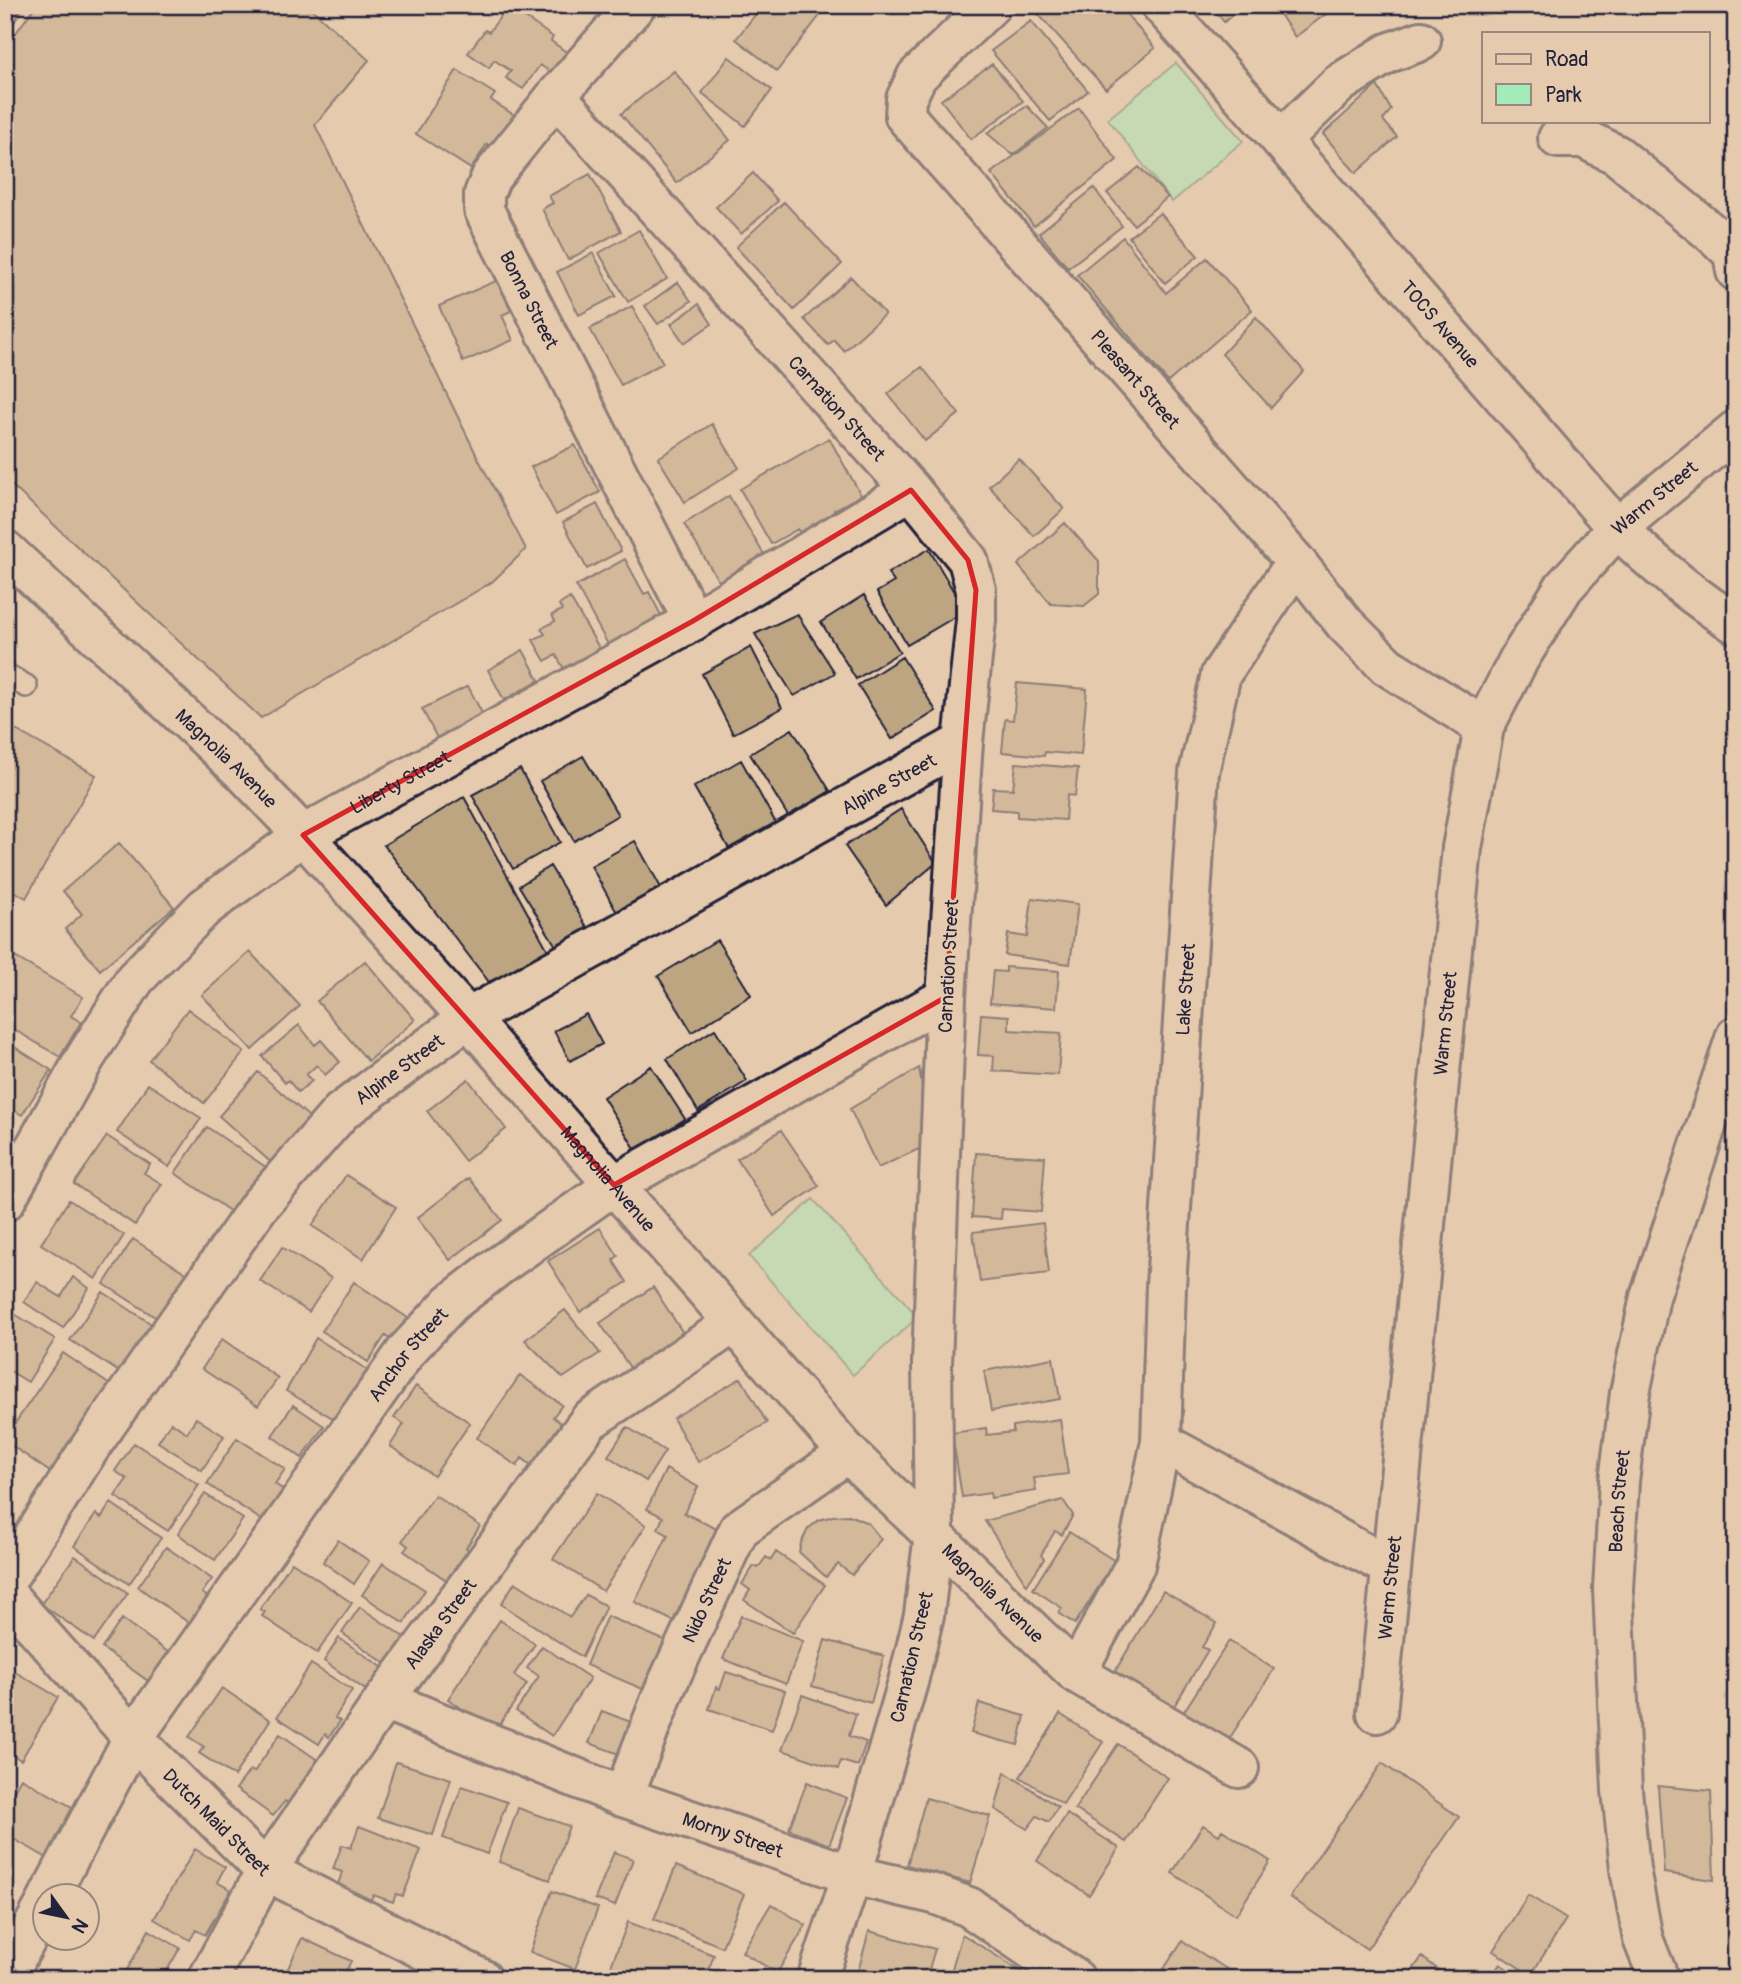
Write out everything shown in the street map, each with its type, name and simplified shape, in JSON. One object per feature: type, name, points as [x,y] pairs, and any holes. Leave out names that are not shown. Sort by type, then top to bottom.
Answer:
[{"type":"street","name":"Bonna Street","points":[[636,5],[556,96],[491,177],[484,194],[484,210],[693,621]]},
{"type":"street","name":"Pleasant Street","points":[[991,5],[917,76],[906,99],[905,116],[1296,562],[1345,624],[1387,666],[1484,727]]},
{"type":"street","name":"TOCS Avenue","points":[[1161,5],[1617,528],[1657,566],[1736,624]]},
{"type":"street","points":[[1281,140],[1340,83],[1388,53],[1421,41]]},
{"type":"street","name":"Carnation Street","points":[[556,96],[911,490],[968,559],[976,590],[976,620],[963,742],[946,997],[932,1363],[934,1534],[924,1615],[908,1682],[852,1875],[817,1979]]},
{"type":"street","points":[[1558,138],[1583,138],[1617,155],[1714,234],[1733,253],[1736,271]]},
{"type":"street","name":"Warm Street","points":[[1377,1713],[1462,848],[1484,727],[1519,659],[1564,587],[1617,528],[1736,430]]},
{"type":"street","name":"Liberty Street","points":[[5,1201],[85,1058],[135,978],[204,908],[303,835],[693,621],[911,490]]},
{"type":"street","name":"Magnolia Avenue","points":[[5,550],[245,774],[303,835],[468,1018],[848,1453],[1076,1673],[1239,1768]]},
{"type":"street","name":"Lake Street","points":[[1076,1673],[1135,1565],[1161,1443],[1166,1286],[1199,772],[1221,674],[1296,562]]},
{"type":"street","name":"Alpine Street","points":[[5,1583],[89,1449],[259,1206],[341,1112],[468,1018],[963,742]]},
{"type":"street","name":"Anchor Street","points":[[56,1882],[133,1738],[407,1350],[451,1303],[614,1185],[946,997]]},
{"type":"street","name":"Beach Street","points":[[1659,1979],[1643,1939],[1630,1870],[1622,1790],[1613,1589],[1619,1481],[1630,1393],[1650,1297],[1736,1036]]},
{"type":"street","name":"Alaska Street","points":[[208,1979],[266,1871],[384,1700],[589,1421],[734,1323]]},
{"type":"street","points":[[1161,1443],[1390,1567]]},
{"type":"street","name":"Nido Street","points":[[623,1797],[665,1689],[738,1529],[848,1453]]},
{"type":"street","name":"Dutch Maid Street","points":[[5,1594],[133,1738],[266,1871],[482,1979]]},
{"type":"street","name":"Morny Street","points":[[384,1700],[623,1797],[852,1875],[934,1894],[969,1907],[1073,1978]]},
{"type":"street","points":[[5,1979],[32,1929]]},
{"type":"lane","points":[[5,14],[11,5]]},
{"type":"lane","points":[[5,674],[26,686]]},
{"type":"highlighted area","points":[[911,490],[968,560],[976,590],[946,997],[614,1185],[303,835],[693,621]]},
{"type":"green space","points":[[1176,63],[1243,141],[1172,202],[1108,119]]},
{"type":"green space","points":[[813,1199],[918,1317],[853,1375],[749,1256]]},
{"type":"building","points":[[36,5],[307,5],[369,60],[315,125],[478,458],[526,549],[492,582],[261,718],[5,479],[5,48]]},
{"type":"building","points":[[763,5],[828,5],[777,71],[736,39]]},
{"type":"building","points":[[1030,5],[1119,5],[1155,48],[1106,89]]},
{"type":"building","points":[[1211,5],[1244,5],[1224,22]]},
{"type":"building","points":[[1274,5],[1327,5],[1330,11],[1295,37]]},
{"type":"building","points":[[508,6],[553,37],[551,41],[576,59],[561,79],[540,65],[523,89],[506,78],[511,71],[494,60],[489,68],[468,53],[485,30],[489,32]]},
{"type":"building","points":[[1031,21],[1088,91],[1050,121],[991,51]]},
{"type":"building","points":[[729,57],[772,90],[745,126],[702,93]]},
{"type":"building","points":[[992,64],[1023,101],[971,139],[941,100]]},
{"type":"building","points":[[457,70],[495,94],[491,100],[525,122],[504,155],[487,144],[471,169],[416,134]]},
{"type":"building","points":[[674,71],[730,140],[677,183],[621,114]]},
{"type":"building","points":[[1377,85],[1391,110],[1383,120],[1397,137],[1356,173],[1323,134]]},
{"type":"building","points":[[1027,106],[1048,128],[1013,155],[987,133]]},
{"type":"building","points":[[1079,108],[1117,160],[1034,226],[991,173]]},
{"type":"building","points":[[1139,167],[1168,197],[1134,225],[1107,193]]},
{"type":"building","points":[[753,173],[778,201],[741,234],[716,207]]},
{"type":"building","points":[[590,174],[621,231],[568,260],[542,209],[553,203],[549,196]]},
{"type":"building","points":[[1094,188],[1122,226],[1068,268],[1039,233]]},
{"type":"building","points":[[784,202],[842,264],[794,310],[736,247]]},
{"type":"building","points":[[1160,213],[1198,256],[1165,283],[1129,237]]},
{"type":"building","points":[[639,230],[667,279],[628,302],[599,253]]},
{"type":"building","points":[[1123,237],[1166,293],[1207,258],[1252,310],[1168,382],[1077,275]]},
{"type":"building","points":[[593,253],[616,296],[579,315],[557,272]]},
{"type":"building","points":[[851,277],[885,314],[844,351],[834,340],[828,345],[804,319]]},
{"type":"building","points":[[498,280],[511,311],[502,315],[513,340],[463,362],[439,306]]},
{"type":"building","points":[[678,282],[691,301],[658,324],[645,306]]},
{"type":"building","points":[[699,304],[712,324],[684,343],[671,324]]},
{"type":"building","points":[[632,306],[663,363],[621,385],[590,329]]},
{"type":"building","points":[[1256,317],[1304,371],[1271,408],[1222,354]]},
{"type":"building","points":[[922,367],[959,414],[925,441],[888,394]]},
{"type":"building","points":[[712,424],[739,468],[685,502],[658,458]]},
{"type":"building","points":[[829,438],[861,495],[834,510],[839,519],[803,539],[798,529],[771,544],[740,489]]},
{"type":"building","points":[[575,445],[600,492],[556,515],[531,467]]},
{"type":"building","points":[[1019,459],[1064,509],[1034,536],[989,486]]},
{"type":"building","points":[[729,496],[766,558],[721,585],[684,524]]},
{"type":"building","points":[[597,504],[621,551],[587,569],[563,522]]},
{"type":"building","points":[[1065,523],[1099,561],[1099,594],[1084,606],[1051,604],[1018,565]]},
{"type":"building","points":[[929,549],[965,611],[907,645],[877,592],[894,582],[888,573]]},
{"type":"building","points":[[625,559],[644,594],[649,592],[664,621],[611,650],[576,586]]},
{"type":"building","points":[[864,595],[900,652],[856,679],[821,622]]},
{"type":"building","points":[[570,598],[605,658],[570,679],[556,655],[545,661],[533,640],[545,634],[541,629],[555,621],[552,615],[562,610],[559,605]]},
{"type":"building","points":[[797,614],[835,673],[794,696],[755,634]]},
{"type":"building","points":[[751,647],[782,708],[733,734],[702,674]]},
{"type":"building","points":[[523,650],[539,680],[504,700],[488,670]]},
{"type":"building","points":[[902,657],[936,711],[892,739],[858,685]]},
{"type":"building","points":[[1017,683],[1087,689],[1081,755],[1045,752],[1044,756],[1002,752],[1005,719],[1013,720]]},
{"type":"building","points":[[468,686],[485,719],[439,742],[422,709]]},
{"type":"building","points":[[5,724],[96,775],[26,898],[5,886]]},
{"type":"building","points":[[792,729],[830,791],[788,816],[750,754]]},
{"type":"building","points":[[583,756],[618,815],[574,841],[540,781]]},
{"type":"building","points":[[741,760],[778,827],[732,854],[694,787]]},
{"type":"building","points":[[1016,763],[1078,768],[1075,796],[1067,795],[1065,820],[1017,817],[1017,811],[991,809],[993,788],[1013,789]]},
{"type":"building","points":[[520,769],[560,842],[513,869],[472,795]]},
{"type":"building","points":[[464,797],[549,952],[489,982],[384,845]]},
{"type":"building","points":[[901,809],[936,863],[886,905],[845,846]]},
{"type":"building","points":[[635,841],[664,893],[620,918],[591,866]]},
{"type":"building","points":[[119,843],[174,907],[100,970],[65,929],[82,914],[63,891]]},
{"type":"building","points":[[550,866],[590,932],[559,951],[519,886]]},
{"type":"building","points":[[1032,898],[1078,904],[1070,964],[1005,955],[1008,934],[1027,937]]},
{"type":"building","points":[[717,940],[751,995],[692,1032],[658,976]]},
{"type":"building","points":[[250,952],[300,1006],[252,1050],[202,995]]},
{"type":"building","points":[[8,953],[83,997],[71,1016],[81,1022],[60,1057],[5,1024],[5,958]]},
{"type":"building","points":[[365,961],[415,1020],[368,1061],[317,1001]]},
{"type":"building","points":[[1006,967],[1059,971],[1056,1008],[990,1003],[993,971],[1006,972]]},
{"type":"building","points":[[188,1009],[244,1052],[204,1103],[149,1060]]},
{"type":"building","points":[[586,1014],[602,1044],[570,1061],[554,1031]]},
{"type":"building","points":[[981,1014],[1009,1016],[1009,1030],[1061,1033],[1058,1075],[993,1071],[994,1056],[978,1055]]},
{"type":"building","points":[[299,1025],[315,1045],[321,1040],[340,1062],[325,1075],[317,1065],[306,1075],[312,1081],[298,1092],[288,1080],[285,1083],[262,1056]]},
{"type":"building","points":[[715,1029],[747,1081],[698,1111],[667,1059]]},
{"type":"building","points":[[5,1041],[51,1070],[22,1115],[5,1105]]},
{"type":"building","points":[[651,1066],[685,1119],[636,1150],[603,1097]]},
{"type":"building","points":[[919,1068],[922,1085],[921,1148],[878,1168],[850,1109]]},
{"type":"building","points":[[258,1072],[315,1122],[276,1167],[219,1116]]},
{"type":"building","points":[[468,1079],[506,1129],[465,1161],[427,1111]]},
{"type":"building","points":[[148,1084],[201,1118],[169,1167],[117,1132]]},
{"type":"building","points":[[207,1127],[273,1172],[234,1214],[175,1173]]},
{"type":"building","points":[[781,1130],[819,1186],[774,1216],[737,1159]]},
{"type":"building","points":[[107,1136],[150,1164],[144,1173],[162,1184],[135,1225],[74,1184]]},
{"type":"building","points":[[976,1153],[1045,1157],[1041,1212],[1002,1209],[1001,1219],[972,1217]]},
{"type":"building","points":[[346,1175],[396,1207],[363,1259],[312,1226]]},
{"type":"building","points":[[469,1178],[502,1220],[450,1260],[417,1218]]},
{"type":"building","points":[[69,1200],[124,1235],[96,1279],[41,1244]]},
{"type":"building","points":[[1043,1223],[1049,1273],[980,1282],[973,1232]]},
{"type":"building","points":[[600,1228],[618,1256],[613,1260],[627,1282],[580,1312],[548,1261]]},
{"type":"building","points":[[133,1239],[189,1275],[160,1320],[104,1284]]},
{"type":"building","points":[[282,1247],[331,1278],[309,1312],[260,1281]]},
{"type":"building","points":[[73,1277],[89,1288],[63,1328],[24,1302],[37,1282],[61,1297]]},
{"type":"building","points":[[354,1282],[414,1322],[399,1345],[385,1336],[368,1362],[322,1331]]},
{"type":"building","points":[[653,1287],[683,1333],[631,1369],[600,1323]]},
{"type":"building","points":[[103,1292],[156,1327],[124,1375],[70,1340]]},
{"type":"building","points":[[5,1308],[55,1339],[28,1382],[5,1368]]},
{"type":"building","points":[[565,1310],[600,1353],[563,1378],[525,1340]]},
{"type":"building","points":[[316,1338],[369,1371],[345,1425],[286,1391]]},
{"type":"building","points":[[222,1339],[278,1378],[258,1406],[202,1369]]},
{"type":"building","points":[[63,1353],[113,1387],[53,1474],[5,1441],[5,1438]]},
{"type":"building","points":[[1053,1358],[1060,1399],[991,1411],[984,1371]]},
{"type":"building","points":[[520,1375],[562,1405],[553,1417],[561,1423],[532,1466],[522,1458],[517,1466],[477,1438]]},
{"type":"building","points":[[741,1378],[767,1423],[698,1462],[673,1418]]},
{"type":"building","points":[[416,1386],[470,1423],[434,1476],[390,1446],[404,1424],[394,1418]]},
{"type":"building","points":[[293,1405],[324,1426],[302,1458],[272,1436]]},
{"type":"building","points":[[196,1418],[224,1436],[202,1470],[158,1442],[171,1422],[187,1433]]},
{"type":"building","points":[[1060,1419],[1068,1474],[1034,1478],[1036,1491],[991,1498],[990,1493],[962,1497],[952,1433],[986,1428],[987,1435],[1013,1432],[1013,1426]]},
{"type":"building","points":[[627,1427],[665,1451],[646,1481],[608,1456]]},
{"type":"building","points":[[237,1438],[285,1469],[275,1484],[289,1494],[269,1525],[207,1484]]},
{"type":"building","points":[[134,1443],[199,1485],[168,1531],[115,1496],[127,1479],[115,1471]]},
{"type":"building","points":[[666,1469],[698,1487],[684,1513],[719,1530],[673,1621],[635,1602],[668,1535],[658,1529],[663,1517],[647,1509]]},
{"type":"building","points":[[597,1493],[646,1525],[603,1591],[553,1559]]},
{"type":"building","points":[[205,1494],[243,1519],[215,1560],[178,1534]]},
{"type":"building","points":[[435,1495],[480,1526],[466,1548],[476,1554],[455,1586],[404,1551],[408,1546],[402,1541]]},
{"type":"building","points":[[1063,1500],[1073,1515],[1062,1535],[1055,1531],[1041,1555],[1044,1559],[1027,1585],[985,1521]]},
{"type":"building","points":[[111,1503],[161,1538],[129,1584],[74,1546],[96,1514],[101,1518]]},
{"type":"building","points":[[849,1515],[868,1523],[881,1539],[852,1575],[838,1564],[826,1577],[799,1552],[801,1543],[808,1529],[819,1520]]},
{"type":"building","points":[[1069,1532],[1115,1561],[1075,1624],[1059,1613],[1062,1608],[1033,1589]]},
{"type":"building","points":[[338,1540],[369,1561],[354,1584],[323,1562]]},
{"type":"building","points":[[166,1547],[212,1579],[202,1593],[211,1599],[192,1625],[138,1587]]},
{"type":"building","points":[[776,1552],[825,1585],[793,1633],[744,1600],[750,1590],[742,1584],[754,1566],[758,1568],[766,1557],[771,1560]]},
{"type":"building","points":[[75,1556],[128,1593],[94,1641],[41,1604]]},
{"type":"building","points":[[292,1562],[352,1603],[317,1653],[262,1616],[265,1612],[260,1609]]},
{"type":"building","points":[[383,1563],[425,1590],[404,1623],[362,1595]]},
{"type":"building","points":[[515,1582],[570,1617],[586,1595],[606,1606],[582,1657],[501,1604]]},
{"type":"building","points":[[1163,1591],[1217,1623],[1202,1647],[1208,1650],[1173,1708],[1114,1673]]},
{"type":"building","points":[[360,1607],[407,1639],[389,1666],[342,1633]]},
{"type":"building","points":[[607,1616],[666,1641],[645,1690],[586,1665]]},
{"type":"building","points":[[741,1616],[803,1641],[786,1684],[723,1659]]},
{"type":"building","points":[[122,1619],[172,1655],[151,1683],[102,1648]]},
{"type":"building","points":[[500,1620],[535,1644],[514,1675],[527,1684],[495,1731],[448,1699]]},
{"type":"building","points":[[339,1638],[385,1669],[370,1693],[324,1661]]},
{"type":"building","points":[[825,1640],[884,1656],[871,1703],[812,1686]]},
{"type":"building","points":[[1229,1641],[1274,1669],[1226,1744],[1181,1716]]},
{"type":"building","points":[[542,1646],[590,1678],[552,1736],[516,1711],[539,1676],[527,1668]]},
{"type":"building","points":[[311,1664],[352,1690],[335,1718],[340,1721],[329,1737],[325,1734],[319,1744],[277,1717]]},
{"type":"building","points":[[5,1666],[58,1697],[21,1760],[5,1751]]},
{"type":"building","points":[[726,1672],[785,1691],[772,1730],[709,1709],[716,1687],[720,1689]]},
{"type":"building","points":[[222,1688],[270,1720],[234,1776],[199,1753],[204,1747],[189,1737]]},
{"type":"building","points":[[802,1695],[856,1714],[849,1736],[866,1742],[858,1766],[841,1761],[838,1769],[782,1750]]},
{"type":"building","points":[[979,1703],[1025,1716],[1018,1745],[971,1733]]},
{"type":"building","points":[[602,1711],[631,1722],[619,1754],[589,1743]]},
{"type":"building","points":[[1060,1714],[1103,1742],[1063,1804],[1020,1777]]},
{"type":"building","points":[[280,1734],[319,1761],[302,1784],[306,1788],[293,1806],[285,1801],[273,1816],[236,1789],[250,1770],[254,1772]]},
{"type":"building","points":[[1118,1744],[1168,1778],[1126,1842],[1075,1809]]},
{"type":"building","points":[[396,1762],[451,1779],[433,1835],[378,1818]]},
{"type":"building","points":[[1382,1763],[1459,1817],[1367,1949],[1290,1897]]},
{"type":"building","points":[[1005,1772],[1058,1807],[1049,1822],[1037,1816],[1027,1829],[995,1809]]},
{"type":"building","points":[[21,1778],[77,1810],[56,1863],[5,1834],[5,1806]]},
{"type":"building","points":[[807,1782],[847,1798],[829,1845],[789,1829]]},
{"type":"building","points":[[462,1786],[507,1802],[487,1854],[443,1838]]},
{"type":"building","points":[[1658,1786],[1711,1791],[1714,1880],[1664,1873]]},
{"type":"building","points":[[926,1798],[990,1816],[970,1883],[907,1865]]},
{"type":"building","points":[[518,1808],[569,1826],[550,1880],[499,1862]]},
{"type":"building","points":[[1067,1814],[1119,1848],[1089,1895],[1037,1861]]},
{"type":"building","points":[[1203,1825],[1219,1835],[1222,1830],[1270,1861],[1236,1915],[1172,1873]]},
{"type":"building","points":[[359,1826],[421,1850],[403,1896],[396,1894],[393,1902],[373,1895],[370,1901],[337,1888],[342,1872],[333,1869],[342,1845],[351,1848]]},
{"type":"building","points":[[195,1849],[225,1867],[217,1882],[231,1890],[205,1935],[196,1930],[190,1940],[154,1919]]},
{"type":"building","points":[[614,1852],[633,1859],[615,1906],[595,1899]]},
{"type":"building","points":[[676,1866],[744,1894],[722,1947],[654,1919]]},
{"type":"building","points":[[552,1891],[598,1908],[575,1969],[530,1952]]},
{"type":"building","points":[[1528,1895],[1566,1919],[1531,1975],[1493,1951]]},
{"type":"building","points":[[771,1904],[806,1925],[777,1973],[742,1952]]},
{"type":"building","points":[[5,1906],[13,1910],[5,1926]]},
{"type":"building","points":[[628,1922],[714,1955],[705,1979],[606,1979]]},
{"type":"building","points":[[149,1930],[180,1948],[162,1979],[122,1979]]},
{"type":"building","points":[[869,1931],[935,1949],[926,1979],[856,1979]]},
{"type":"building","points":[[962,1934],[1033,1979],[949,1979]]},
{"type":"building","points":[[302,1938],[351,1961],[342,1979],[283,1979]]},
{"type":"building","points":[[1182,1941],[1230,1971],[1226,1979],[1165,1979],[1160,1975]]},
{"type":"building","points":[[1422,1957],[1450,1979],[1406,1979]]},
{"type":"building","points":[[1500,1964],[1522,1979],[1490,1979]]},
{"type":"building","points":[[1289,1970],[1303,1979],[1284,1979]]}]
